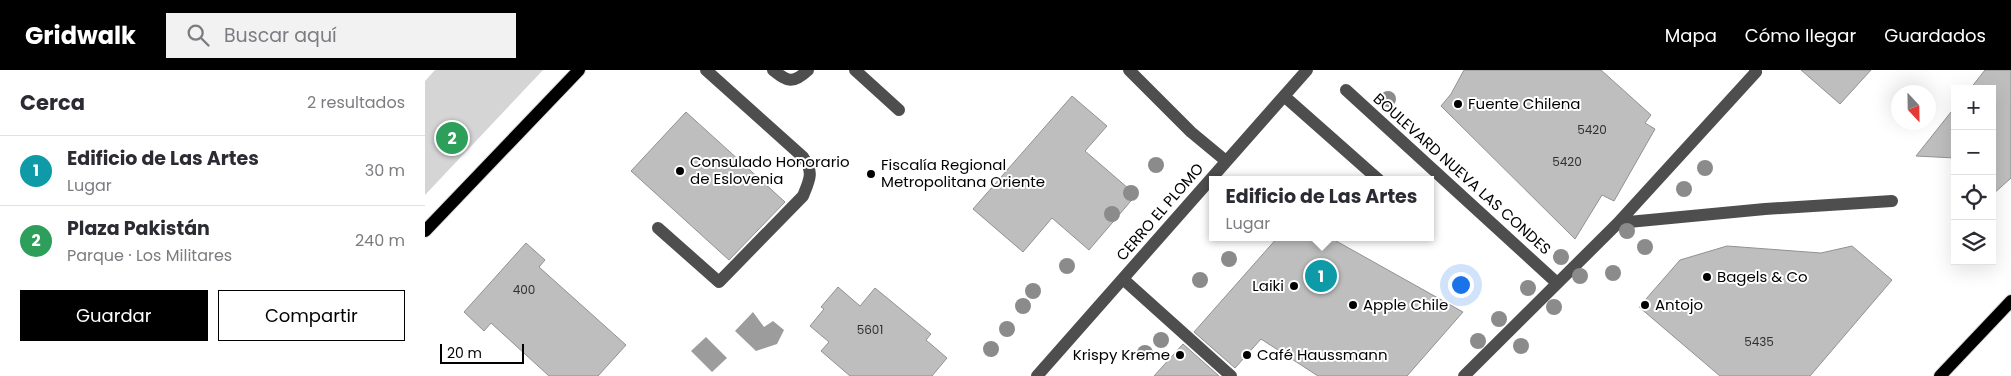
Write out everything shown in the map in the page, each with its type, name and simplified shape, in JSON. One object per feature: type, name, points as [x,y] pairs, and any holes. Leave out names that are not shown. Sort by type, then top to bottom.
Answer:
[{"type":"main road","points":[[425,231],[579,70]]},
{"type":"main road","points":[[1939,376],[2011,301]]},
{"type":"street","points":[[657,228],[719,282],[803,196],[810,180],[810,167],[803,158],[706,70]]},
{"type":"street","points":[[773,70],[785,80],[795,80],[808,70]]},
{"type":"street","points":[[855,70],[899,110]]},
{"type":"street","points":[[1129,70],[1191,132],[1226,161]]},
{"type":"street","name":"CERRO EL PLOMO","points":[[1213,176],[1307,70]]},
{"type":"street","points":[[1464,376],[1618,223],[1756,72],[1755,70]]},
{"type":"street","name":"BOULEVARD NUEVA LAS CONDES","points":[[1346,90],[1557,283]]},
{"type":"street","points":[[1284,96],[1374,176]]},
{"type":"street","name":"CERRO EL PLOMO","points":[[1037,376],[1209,180]]},
{"type":"street","points":[[1618,223],[1765,209],[1892,201]]},
{"type":"street","points":[[1123,279],[1231,376]]},
{"type":"shaded area","points":[[435,70],[543,70],[425,195],[425,81]]},
{"type":"shaded area","points":[[753,312],[764,327],[773,321],[784,330],[777,344],[756,351],[735,331]]},
{"type":"shaded area","points":[[706,337],[727,358],[712,372],[691,351]]},
{"type":"building","points":[[1464,70],[1601,70],[1651,115],[1645,123],[1655,129],[1614,201],[1602,195],[1575,239],[1441,106],[1451,94]]},
{"type":"building","points":[[1801,70],[1871,70],[1840,104]]},
{"type":"building","points":[[1985,70],[2011,70],[2011,178],[1996,191],[1996,85],[1973,85]]},
{"type":"building","points":[[1072,96],[1107,126],[1085,151],[1136,195],[1089,250],[1052,218],[1023,252],[973,209]]},
{"type":"building","points":[[686,112],[785,202],[729,260],[631,171]]},
{"type":"building","points":[[1951,112],[1951,158],[1916,156]]},
{"type":"building","points":[[1274,241],[1336,241],[1463,312],[1407,376],[1318,376],[1261,339],[1235,368],[1194,332]]},
{"type":"building","points":[[526,243],[545,260],[539,267],[626,345],[598,376],[549,376],[491,323],[484,331],[464,312]]},
{"type":"building","points":[[1727,246],[1821,253],[1852,246],[1892,280],[1810,376],[1720,376],[1639,307],[1680,260]]},
{"type":"building","points":[[838,287],[860,306],[875,288],[931,334],[926,340],[947,358],[932,376],[850,376],[821,351],[829,342],[810,326],[824,309],[821,307]]},
{"type":"building","points":[[1183,344],[1219,376],[1154,376]]},
{"type":"place","name":"Fuente Chilena","points":[[1458,104]]},
{"type":"place","name":"Plaza Pakistán","points":[[452,138]]},
{"type":"place","name":"Consulado Honorario de Eslovenia","points":[[680,171]]},
{"type":"place","name":"Fiscalía Regional Metropolitana Oriente","points":[[871,174]]},
{"type":"place","name":"Edificio de Las Artes","points":[[1321,276]]},
{"type":"place","name":"Bagels & Co","points":[[1707,277]]},
{"type":"place","name":"Laiki","points":[[1294,286]]},
{"type":"place","name":"Apple Chile","points":[[1353,305]]},
{"type":"place","name":"Antojo","points":[[1645,305]]},
{"type":"place","name":"Krispy Kreme","points":[[1180,355]]},
{"type":"place","name":"Café Haussmann","points":[[1247,355]]}]
